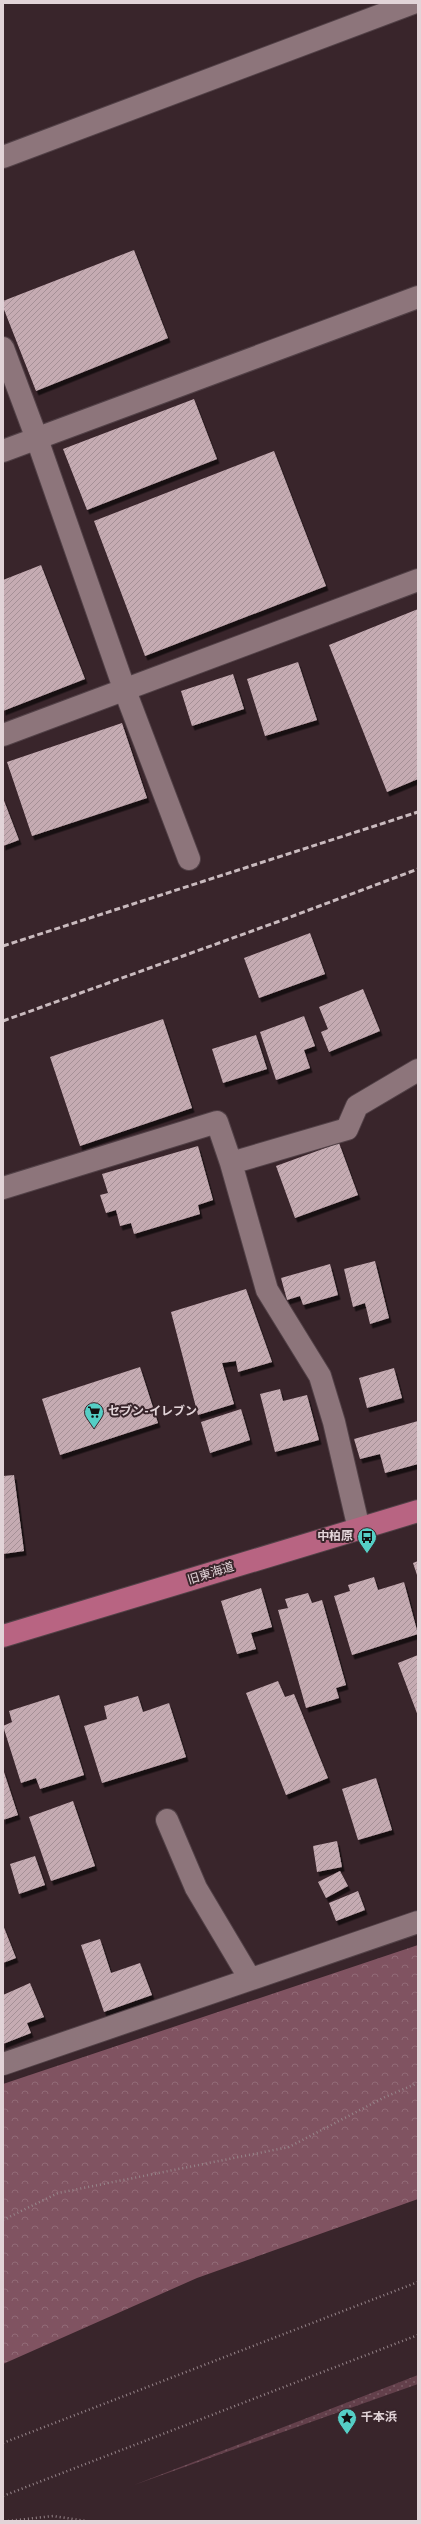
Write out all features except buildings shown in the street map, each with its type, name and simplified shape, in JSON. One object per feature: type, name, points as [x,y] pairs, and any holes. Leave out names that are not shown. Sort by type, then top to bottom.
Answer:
[{"type":"main road","name":"旧東海道","points":[[3,1636],[418,1511]]},
{"type":"street","points":[[3,157],[412,3]]},
{"type":"street","points":[[3,451],[418,297]]},
{"type":"street","points":[[3,348],[37,439],[124,688],[189,859]]},
{"type":"street","points":[[3,735],[124,688],[418,580]]},
{"type":"street","points":[[231,1163],[347,1129],[357,1106],[418,1070]]},
{"type":"street","points":[[3,1188],[218,1122],[267,1290],[320,1376],[334,1422],[359,1530]]},
{"type":"street","points":[[167,1820],[196,1888],[250,1978]]},
{"type":"street","points":[[3,2064],[250,1978],[418,1922]]},
{"type":"path","points":[[3,2220],[58,2193],[289,2147],[385,2096],[418,2083]]},
{"type":"path","points":[[3,2443],[418,2282]]},
{"type":"path","points":[[3,2496],[418,2334]]},
{"type":"path","points":[[8,2521],[53,2516],[86,2521]]},
{"type":"shaded area","points":[[418,2375],[418,2384],[134,2485]]},
{"type":"green space","points":[[418,1945],[418,2199],[197,2278],[3,2364],[3,2084]]},
{"type":"railway","points":[[3,946],[418,812]]},
{"type":"railway","points":[[3,1021],[277,922],[418,869]]},
{"type":"place","name":"セブン-イレブン","points":[[94,1429]]},
{"type":"place","name":"中柏原","points":[[367,1554]]},
{"type":"place","name":"千本浜","points":[[347,2435]]}]
